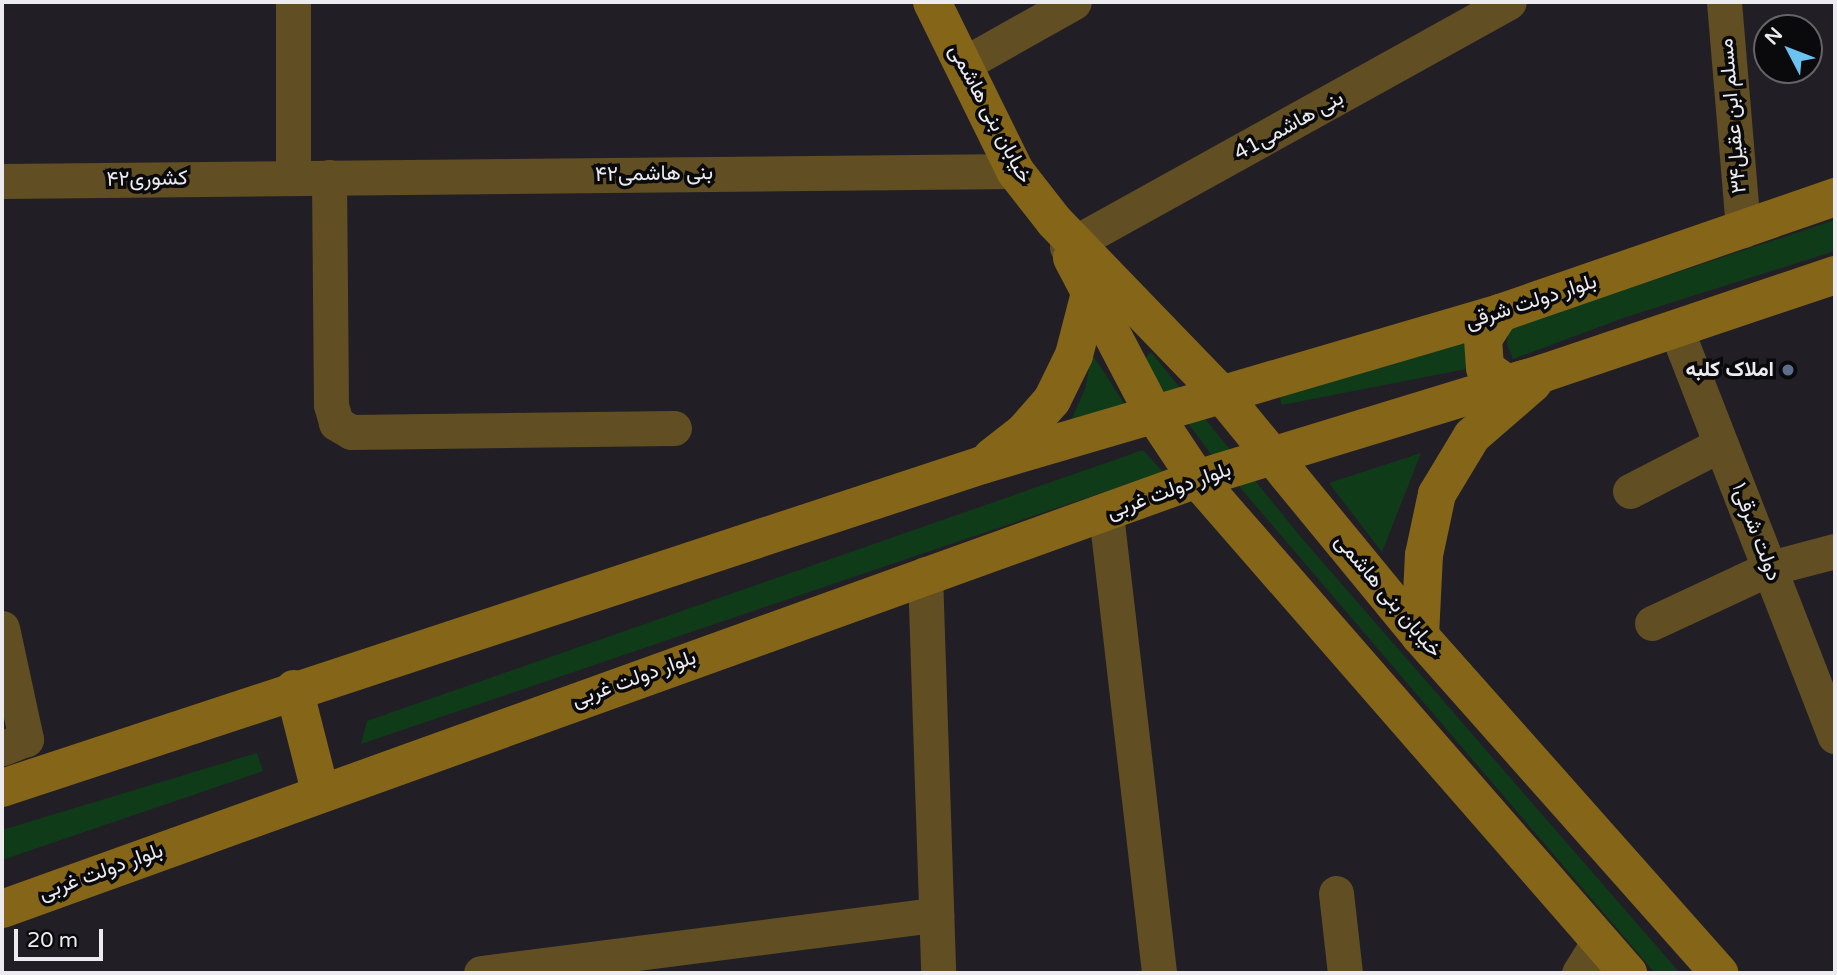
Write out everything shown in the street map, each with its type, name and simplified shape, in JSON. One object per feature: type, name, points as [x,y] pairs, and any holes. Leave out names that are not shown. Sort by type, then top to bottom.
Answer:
[{"type":"main road","name":"خیابان بنی هاشمی","points":[[932,2],[1015,171],[1065,237],[1223,396],[1269,456],[1420,636],[1719,973]]},
{"type":"main road","name":"بلوار دولت شرقی","points":[[1223,396],[1500,313],[1835,198]]},
{"type":"main road","name":"خیابان بنی هاشمی","points":[[1065,237],[1090,293],[1155,416],[1197,479],[1628,973]]},
{"type":"main road","points":[[1269,456],[1544,373],[1835,275]]},
{"type":"main road","points":[[982,465],[1023,433],[1052,400],[1074,355],[1090,293]]},
{"type":"main road","points":[[1500,313],[1483,339],[1485,368],[1507,384],[1544,373]]},
{"type":"main road","points":[[1420,636],[1424,555],[1437,494],[1472,436],[1544,373]]},
{"type":"main road","points":[[2,788],[294,689],[982,465],[1223,396]]},
{"type":"main road","name":"بلوار دولت غربی","points":[[2,909],[320,791],[925,574],[1269,456]]},
{"type":"main road","points":[[294,689],[320,791]]},
{"type":"street","points":[[293,2],[293,177]]},
{"type":"street","points":[[964,64],[1074,2]]},
{"type":"street","name":"بنی هاشمی41","points":[[1065,237],[1509,2]]},
{"type":"street","name":"مسلم ابن عقیل۳۴","points":[[1724,2],[1742,230]]},
{"type":"street","name":"بنی هاشمی۴۲","points":[[293,177],[1015,171]]},
{"type":"street","name":"کشوری۴۲","points":[[2,181],[293,177]]},
{"type":"street","points":[[329,177],[331,405],[335,423],[351,432],[674,428]]},
{"type":"street","name":"۱دولت شرقی","points":[[1676,329],[1831,715]]},
{"type":"street","points":[[1630,491],[1721,444]]},
{"type":"street","points":[[1106,514],[1159,973]]},
{"type":"street","points":[[1653,623],[1770,568],[1835,551]]},
{"type":"street","points":[[925,574],[938,973]]},
{"type":"street","points":[[2,628],[26,739],[2,748]]},
{"type":"street","points":[[1336,893],[1345,973]]},
{"type":"street","points":[[481,973],[936,915]]},
{"type":"street","points":[[1579,973],[1600,940]]},
{"type":"green space","points":[[1835,220],[1835,251],[1626,317],[1513,359],[1507,344],[1509,328]]},
{"type":"green space","points":[[1469,342],[1474,368],[1282,405],[1277,379]]},
{"type":"green space","points":[[1151,352],[1299,535],[1680,973],[1655,973],[1208,450],[1142,361]]},
{"type":"green space","points":[[1092,354],[1129,411],[1068,427],[1085,389]]},
{"type":"green space","points":[[1143,450],[1163,472],[361,744],[367,721]]},
{"type":"green space","points":[[1421,453],[1382,552],[1329,483]]},
{"type":"green space","points":[[257,753],[263,771],[2,860],[2,830]]},
{"type":"place","name":"املاک کلبه","points":[[1788,370]]}]
